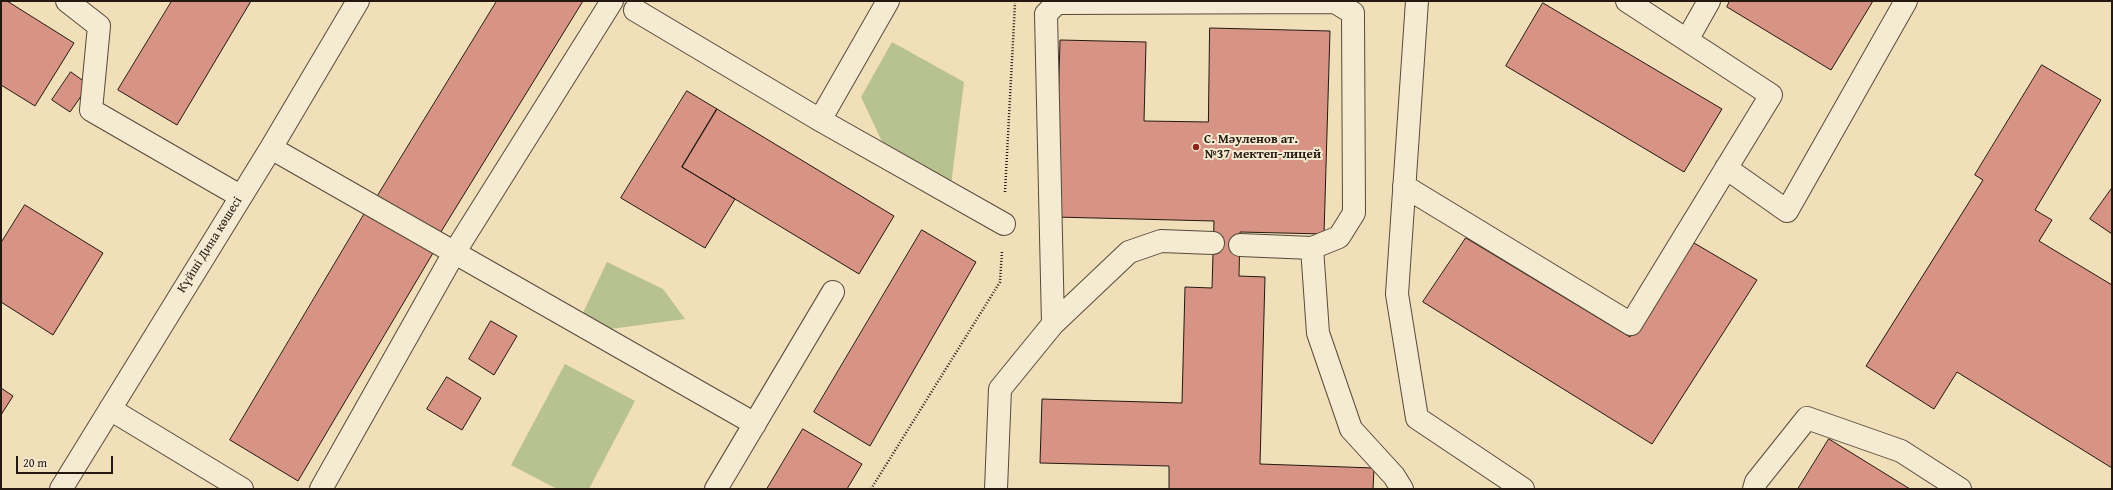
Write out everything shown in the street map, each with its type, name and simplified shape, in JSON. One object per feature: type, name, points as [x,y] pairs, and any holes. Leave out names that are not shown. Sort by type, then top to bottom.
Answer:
[{"type":"street","points":[[67,1],[99,26],[91,110],[240,196]]},
{"type":"street","name":"Күйші Дина көшесі","points":[[61,489],[240,196],[271,148],[358,1]]},
{"type":"street","points":[[321,489],[454,253],[612,1]]},
{"type":"street","points":[[820,120],[888,1]]},
{"type":"street","points":[[1417,1],[1397,294],[1416,418],[1523,489]]},
{"type":"street","points":[[1404,186],[1630,324],[1771,95],[1627,1]]},
{"type":"street","points":[[1687,40],[1709,1]]},
{"type":"street","points":[[1726,168],[1787,211],[1906,1]]},
{"type":"street","points":[[1053,324],[1046,14],[1057,3],[1335,2],[1353,13],[1354,213],[1339,237],[1312,248],[1240,245]]},
{"type":"street","points":[[635,10],[820,120],[1004,224]]},
{"type":"street","points":[[271,148],[755,424]]},
{"type":"street","points":[[996,489],[1000,389],[1053,324],[1129,252],[1161,241],[1213,243]]},
{"type":"street","points":[[1312,248],[1318,333],[1351,429],[1394,476],[1402,489]]},
{"type":"street","points":[[716,489],[833,292]]},
{"type":"street","points":[[110,409],[242,489]]},
{"type":"street","points":[[1754,489],[1756,482],[1807,418],[1901,451],[1960,489]]},
{"type":"path","points":[[871,489],[1000,282],[1015,3]]},
{"type":"green space","points":[[892,42],[964,82],[951,185],[885,148],[861,97]]},
{"type":"green space","points":[[607,262],[663,289],[685,319],[573,334]]},
{"type":"green space","points":[[565,364],[635,401],[589,489],[557,489],[511,465]]},
{"type":"building","points":[[1,1],[7,1],[74,43],[35,106],[1,85]]},
{"type":"building","points":[[172,1],[251,1],[177,125],[118,90]]},
{"type":"building","points":[[497,1],[583,1],[439,235],[377,197]]},
{"type":"building","points":[[1730,1],[1873,1],[1831,70],[1727,7]]},
{"type":"building","points":[[1543,3],[1722,109],[1684,172],[1506,66]]},
{"type":"building","points":[[1210,28],[1330,31],[1324,234],[1240,232],[1239,276],[1265,277],[1260,464],[1374,468],[1373,489],[1169,489],[1169,466],[1040,463],[1042,399],[1182,403],[1185,287],[1212,288],[1214,221],[1055,217],[1060,40],[1146,42],[1144,121],[1208,122]]},
{"type":"building","points":[[2042,65],[2101,100],[2035,210],[2052,220],[2039,241],[2112,285],[2112,468],[1957,372],[1934,409],[1866,366],[1983,180],[1975,175]]},
{"type":"building","points":[[71,72],[89,85],[70,112],[52,100]]},
{"type":"building","points":[[687,91],[717,109],[682,167],[735,199],[705,248],[621,198]]},
{"type":"building","points":[[717,109],[894,216],[859,274],[682,167]]},
{"type":"building","points":[[2112,188],[2112,234],[2090,219]]},
{"type":"building","points":[[25,205],[103,253],[53,335],[1,302],[1,243]]},
{"type":"building","points":[[365,213],[433,253],[298,481],[230,440]]},
{"type":"building","points":[[922,230],[976,262],[870,446],[814,412]]},
{"type":"building","points":[[1466,238],[1630,337],[1689,240],[1757,280],[1652,444],[1423,302]]},
{"type":"building","points":[[491,321],[517,336],[494,375],[469,359]]},
{"type":"building","points":[[447,377],[481,398],[462,430],[427,409]]},
{"type":"building","points":[[1,388],[13,396],[1,415]]},
{"type":"building","points":[[803,429],[862,464],[847,489],[767,489]]},
{"type":"building","points":[[1829,439],[1910,489],[1798,489]]},
{"type":"place","name":"С. Мәуленов ат. №37 мектеп-лицей","points":[[1196,147]]}]
